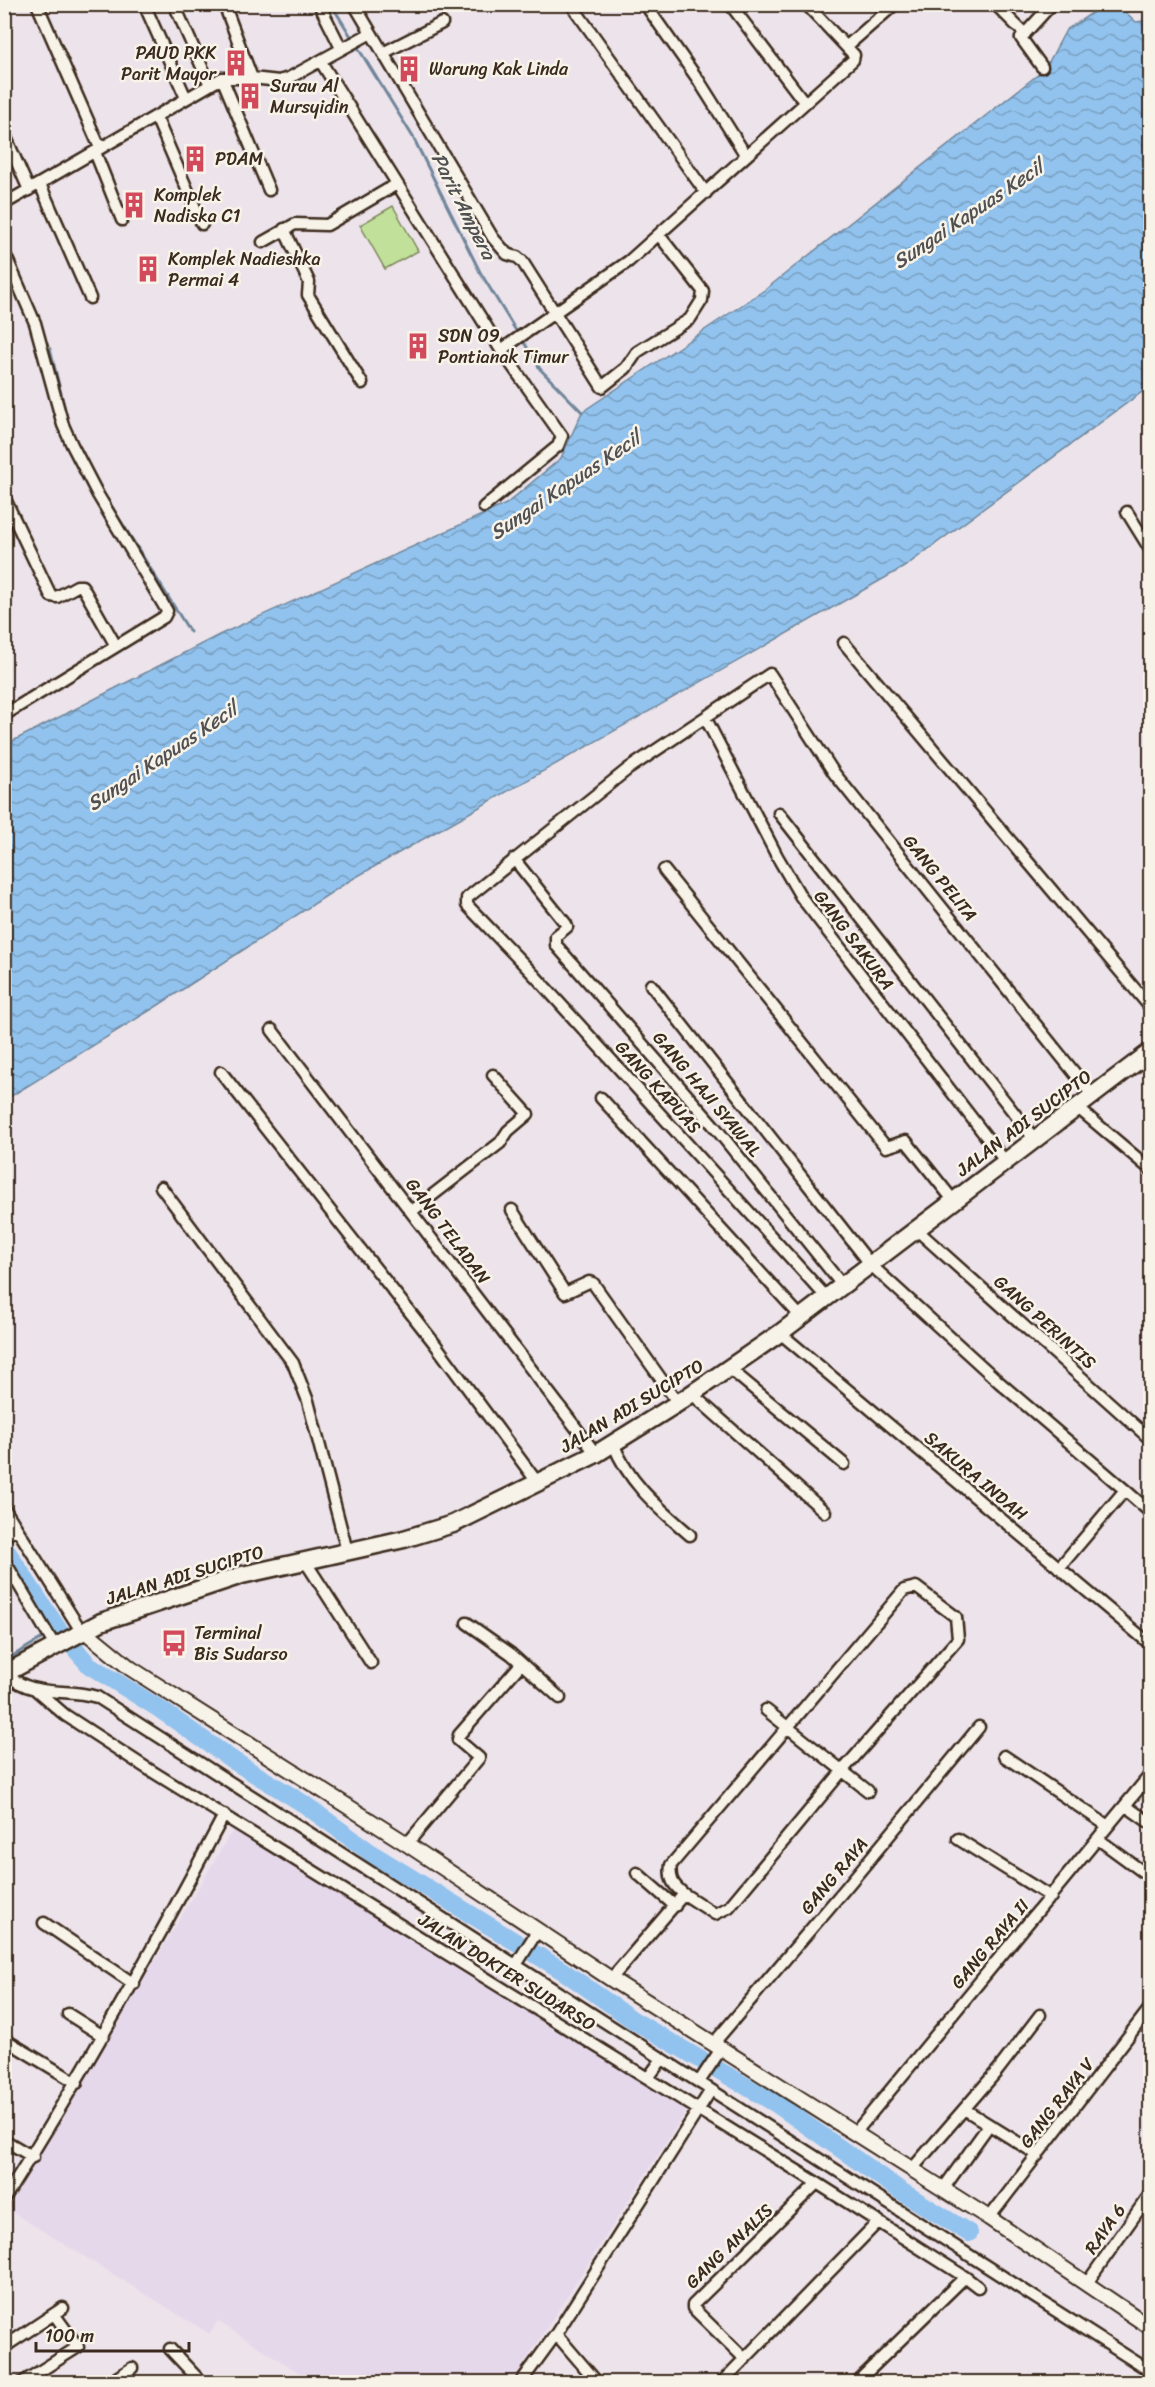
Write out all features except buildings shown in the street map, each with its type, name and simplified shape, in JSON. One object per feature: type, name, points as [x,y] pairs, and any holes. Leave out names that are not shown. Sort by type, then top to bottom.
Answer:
[{"type":"main road","name":"JALAN ADI SUCIPTO","points":[[5,1674],[101,1622],[242,1575],[404,1539],[453,1524],[596,1454],[685,1399],[780,1333],[1005,1161],[1036,1141],[1150,1052]]},
{"type":"street","points":[[37,4],[97,150],[122,220]]},
{"type":"street","points":[[144,4],[186,98]]},
{"type":"street","points":[[174,4],[210,85]]},
{"type":"street","points":[[224,4],[252,78]]},
{"type":"street","points":[[319,4],[344,47]]},
{"type":"street","points":[[354,4],[366,36],[383,53],[493,238],[507,254],[522,261],[602,387],[626,368],[637,352],[690,319],[702,300],[703,291],[659,235]]},
{"type":"street","points":[[571,4],[706,193]]},
{"type":"street","points":[[645,4],[699,81],[745,154]]},
{"type":"street","points":[[730,4],[805,103]]},
{"type":"street","points":[[501,350],[612,274],[659,235],[745,154],[853,60],[854,55],[847,46],[806,4]]},
{"type":"street","points":[[847,46],[895,4]]},
{"type":"street","points":[[995,4],[1025,34]]},
{"type":"street","points":[[1042,68],[1021,41],[1051,5]]},
{"type":"street","points":[[383,53],[442,23]]},
{"type":"street","points":[[4,204],[222,78],[279,81],[321,62],[366,36]]},
{"type":"street","points":[[321,62],[501,350],[562,440],[558,446],[484,507]]},
{"type":"street","points":[[222,78],[269,190]]},
{"type":"street","points":[[156,117],[202,224]]},
{"type":"street","points":[[4,133],[90,298]]},
{"type":"street","points":[[263,242],[303,222],[327,225],[397,184]]},
{"type":"street","points":[[284,230],[309,282],[308,296],[362,383]]},
{"type":"street","points":[[4,252],[35,323],[63,425],[72,445],[98,495],[167,611],[164,617],[4,715]]},
{"type":"street","points":[[4,496],[51,596],[57,597],[77,585],[82,586],[116,646]]},
{"type":"street","points":[[1127,512],[1150,549]]},
{"type":"street","points":[[844,643],[1150,1007]]},
{"type":"street","name":"GANG PELITA","points":[[706,719],[770,675],[839,781],[1093,1096]]},
{"type":"street","points":[[514,859],[628,769],[706,719]]},
{"type":"street","name":"GANG SAKURA","points":[[706,719],[777,856],[801,897],[1005,1161]]},
{"type":"street","points":[[779,813],[1036,1141]]},
{"type":"street","name":"GANG KAPUAS","points":[[514,859],[467,898],[467,905],[536,976],[827,1298]]},
{"type":"street","name":"GANG HAJI SYAWAL","points":[[514,859],[566,924],[566,929],[556,936],[556,945],[714,1126],[843,1286]]},
{"type":"street","points":[[664,870],[886,1147],[906,1142],[953,1200]]},
{"type":"street","points":[[651,985],[871,1264],[999,1382],[1150,1512]]},
{"type":"street","name":"GANG TELADAN","points":[[272,1030],[596,1454]]},
{"type":"street","points":[[221,1072],[421,1326],[537,1482]]},
{"type":"street","points":[[412,1211],[500,1143],[507,1131],[528,1114],[493,1075]]},
{"type":"street","points":[[601,1098],[801,1317]]},
{"type":"street","points":[[1078,1108],[1150,1169]]},
{"type":"street","points":[[161,1187],[293,1363],[308,1401],[347,1551]]},
{"type":"street","points":[[512,1210],[565,1293],[589,1282],[593,1283],[685,1399],[825,1512]]},
{"type":"street","name":"GANG PERINTIS","points":[[917,1230],[1150,1439]]},
{"type":"street","name":"SAKURA INDAH","points":[[780,1333],[1150,1644]]},
{"type":"street","points":[[730,1369],[844,1464]]},
{"type":"street","points":[[613,1443],[621,1462],[636,1485],[690,1535]]},
{"type":"street","points":[[1059,1568],[1125,1490]]},
{"type":"street","points":[[4,1508],[10,1533],[71,1640]]},
{"type":"street","points":[[4,1560],[71,1640],[110,1649]]},
{"type":"street","points":[[305,1561],[371,1663]]},
{"type":"street","points":[[916,1587],[956,1617],[958,1639],[843,1770],[729,1907],[715,1914],[675,1887],[670,1877],[671,1864],[904,1590],[916,1587]]},
{"type":"street","points":[[101,1622],[110,1649],[130,1668],[408,1844],[716,2051],[855,2133],[989,2218],[1150,2327]]},
{"type":"street","points":[[467,1623],[521,1664],[560,1698]]},
{"type":"street","points":[[408,1844],[479,1758],[458,1740],[459,1735],[521,1664]]},
{"type":"street","points":[[5,1674],[22,1687],[97,1697],[662,2059],[702,2078],[711,2090],[1150,2371]]},
{"type":"street","name":"JALAN DOKTER SUDARSO","points":[[36,1690],[83,1727],[879,2221],[978,2287]]},
{"type":"street","points":[[766,1710],[868,1791]]},
{"type":"street","name":"GANG RAYA","points":[[702,2078],[716,2051],[845,1889],[979,1727]]},
{"type":"street","points":[[1004,1756],[1108,1826]]},
{"type":"street","name":"GANG RAYA II","points":[[855,2133],[1150,1775]]},
{"type":"street","points":[[1126,1806],[1150,1823]]},
{"type":"street","points":[[4,2199],[33,2157],[134,1984],[224,1815]]},
{"type":"street","points":[[958,1839],[1051,1897]]},
{"type":"street","points":[[1098,1839],[1150,1877]]},
{"type":"street","points":[[637,1873],[675,1906]]},
{"type":"street","points":[[610,1978],[684,1894]]},
{"type":"street","points":[[44,1923],[134,1984]]},
{"type":"street","points":[[516,1965],[538,1930]]},
{"type":"street","name":"GANG RAYA V","points":[[989,2218],[1150,2008]]},
{"type":"street","points":[[68,2014],[103,2037]]},
{"type":"street","points":[[912,2169],[1040,2015]]},
{"type":"street","points":[[4,2039],[77,2083]]},
{"type":"street","points":[[648,2078],[662,2059]]},
{"type":"street","points":[[521,2382],[556,2334],[711,2090]]},
{"type":"street","points":[[964,2109],[1038,2155]]},
{"type":"street","points":[[745,2138],[757,2120]]},
{"type":"street","points":[[943,2189],[989,2125]]},
{"type":"street","points":[[766,2151],[778,2133]]},
{"type":"street","points":[[4,2140],[33,2157]]},
{"type":"street","name":"GANG ANALIS","points":[[746,2359],[693,2308],[693,2305],[817,2183]]},
{"type":"street","name":"RAYA 6","points":[[1087,2283],[1150,2194]]},
{"type":"street","points":[[722,2382],[879,2221]]},
{"type":"street","points":[[857,2382],[965,2277]]},
{"type":"street","points":[[4,2347],[59,2311],[78,2347],[23,2382]]},
{"type":"street","points":[[556,2334],[597,2382]]},
{"type":"street","points":[[170,2349],[201,2382]]},
{"type":"street","points":[[110,2382],[132,2368]]},
{"type":"shaded area","points":[[235,1826],[687,2110],[512,2382],[314,2382],[217,2321],[210,2334],[7,2209]]},
{"type":"green space","points":[[393,206],[418,251],[385,269],[360,225]]},
{"type":"water","name":"Sungai Kapuas Kecil","points":[[1104,5],[1118,5],[1136,22],[1150,20],[1150,386],[904,567],[349,881],[157,1006],[5,1100],[5,745],[219,635],[506,504],[561,458],[582,412],[766,289],[1045,69],[1066,30]]},
{"type":"waterway","name":"Parit Ampera","points":[[331,4],[413,137],[480,272],[518,334]]},
{"type":"waterway","name":"Parit Ampera","points":[[522,339],[540,369],[582,412]]},
{"type":"waterway","points":[[50,349],[70,430]]},
{"type":"waterway","points":[[107,499],[190,632]]},
{"type":"waterway","points":[[4,1547],[58,1629],[89,1665],[158,1708],[234,1761],[304,1804],[374,1855],[563,1971],[633,2020],[778,2105],[901,2191],[969,2233]]},
{"type":"waterway","points":[[4,1661],[41,1639]]},
{"type":"place","name":"PAUD PKK Parit Mayor","points":[[236,63]]},
{"type":"place","name":"Warung Kak Linda","points":[[409,69]]},
{"type":"place","name":"Surau Al Mursyidin","points":[[250,96]]},
{"type":"place","name":"PDAM","points":[[195,159]]},
{"type":"place","name":"Komplek Nadiska C1","points":[[134,205]]},
{"type":"place","name":"Komplek Nadieshka Permai 4","points":[[148,269]]},
{"type":"place","name":"SDN 09 Pontianak Timur","points":[[418,346]]},
{"type":"place","name":"Terminal Bis Sudarso","points":[[174,1643]]}]
